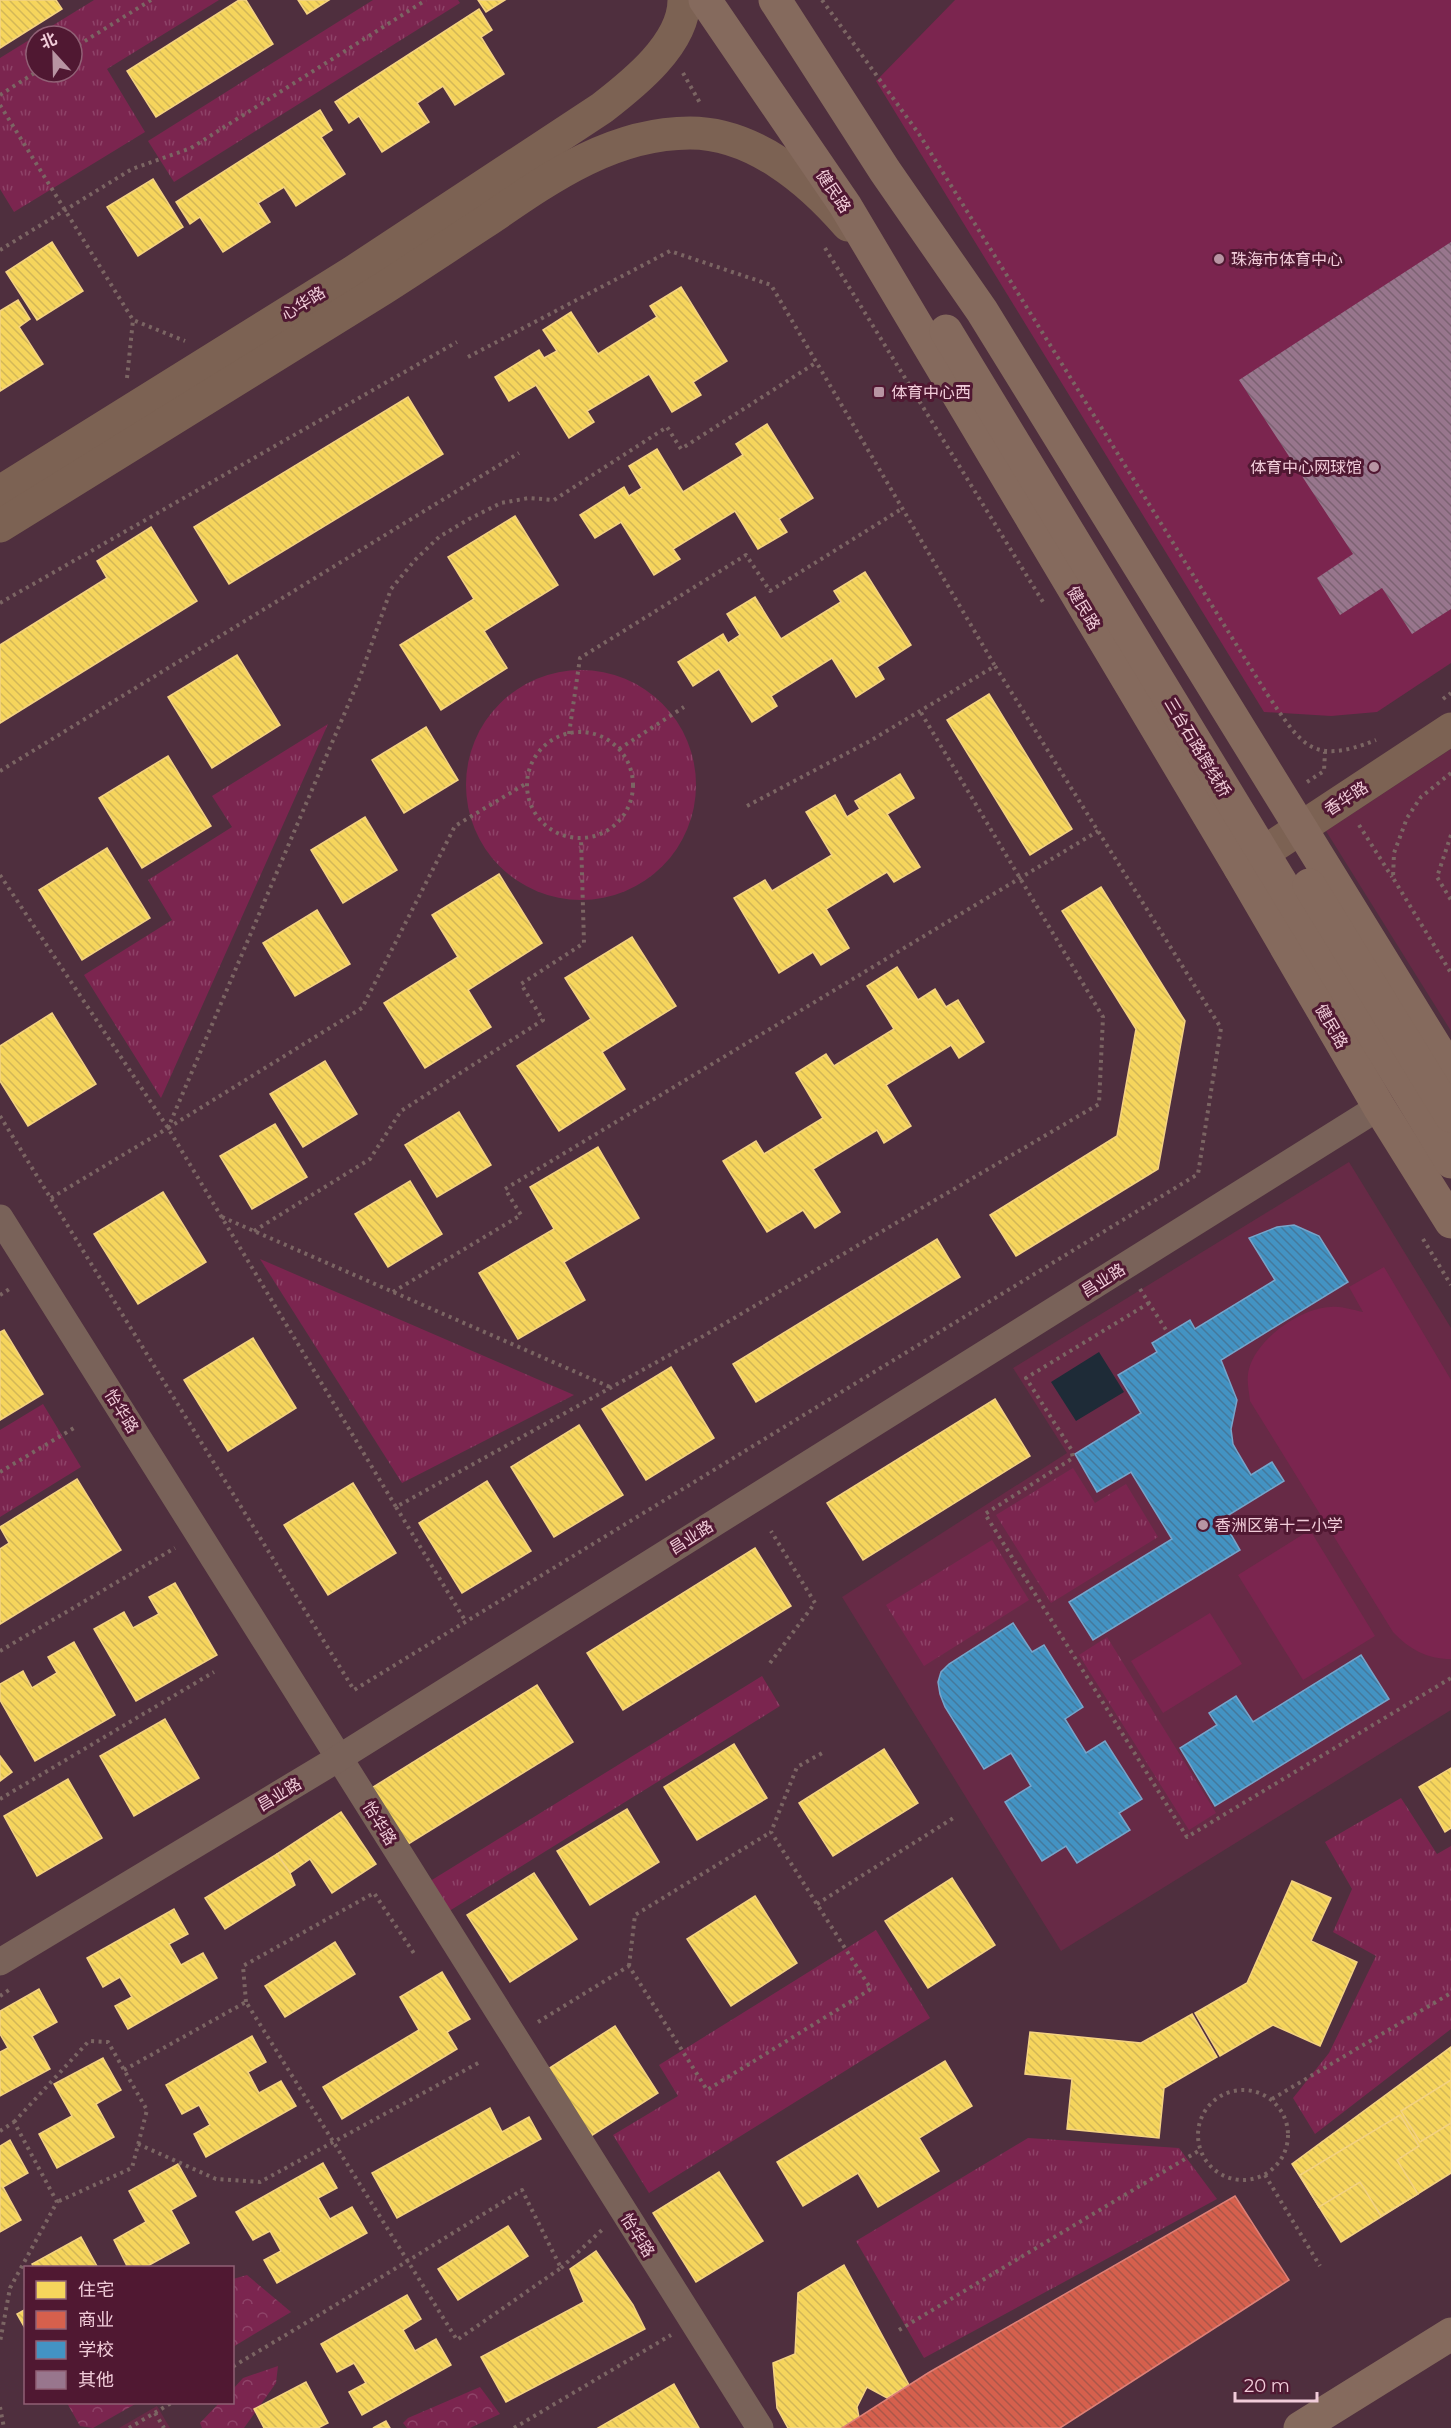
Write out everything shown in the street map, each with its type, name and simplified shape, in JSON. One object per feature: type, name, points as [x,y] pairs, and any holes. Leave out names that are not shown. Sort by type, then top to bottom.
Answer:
[{"type":"main road","name":"健民路","points":[[705,0],[844,205],[879,262],[1240,867],[1379,1107],[1451,1222]]},
{"type":"main road","points":[[775,0],[885,171],[982,311],[1451,1071]]},
{"type":"main road","points":[[885,171],[955,326]]},
{"type":"main road","points":[[844,205],[955,326]]},
{"type":"main road","name":"三台石路跨线桥","points":[[955,326],[1451,1116]]},
{"type":"main road","name":"三台石路跨线桥","points":[[955,326],[1451,1162]]},
{"type":"main road","points":[[1300,2428],[1451,2334]]},
{"type":"street","name":"心华路","points":[[0,492],[353,272],[602,108],[630,87],[654,63],[675,32],[684,0]]},
{"type":"street","name":"心华路","points":[[0,526],[415,268],[561,170],[602,151],[644,137],[691,133],[730,139],[767,156],[797,175],[836,212],[879,262]]},
{"type":"street","name":"香华路","points":[[1240,867],[1359,789],[1446,714]]},
{"type":"street","points":[[1268,776],[1284,789],[1306,799],[1331,798],[1359,789]]},
{"type":"street","points":[[1331,878],[1326,861],[1325,833],[1338,810],[1359,789]]},
{"type":"street","name":"昌业路","points":[[0,1962],[339,1758],[1379,1107]]},
{"type":"street","name":"怡华路","points":[[0,1218],[760,2428]]},
{"type":"path","points":[[84,42],[151,0]]},
{"type":"path","points":[[0,250],[67,211],[132,169],[191,148],[426,0]]},
{"type":"path","points":[[822,0],[919,134],[1260,684],[1294,734],[1318,751],[1334,753],[1384,736]]},
{"type":"path","points":[[667,44],[720,138]]},
{"type":"path","points":[[0,95],[24,80]]},
{"type":"path","points":[[0,105],[133,320],[219,356]]},
{"type":"path","points":[[823,244],[846,278],[1043,603]]},
{"type":"path","points":[[0,1116],[354,1690],[1198,1174],[1221,1028],[994,666],[771,285],[670,251],[468,357]]},
{"type":"path","points":[[123,415],[133,320]]},
{"type":"path","points":[[0,603],[457,342]]},
{"type":"path","points":[[168,1128],[360,677],[391,590],[415,560],[440,537],[501,503],[529,498],[554,500],[668,427],[681,449],[817,362]]},
{"type":"path","points":[[0,771],[519,453]]},
{"type":"path","points":[[569,734],[580,658],[746,555],[770,591],[903,508]]},
{"type":"path","points":[[745,807],[870,741],[994,666]]},
{"type":"path","points":[[1446,714],[1451,693]]},
{"type":"path","points":[[619,749],[684,707]]},
{"type":"path","points":[[396,1507],[700,1338],[1099,1104],[1103,1017],[920,711]]},
{"type":"path","points":[[587,733],[604,738],[619,749],[629,763],[634,781],[632,799],[625,815],[613,827],[597,836],[581,838],[564,836],[549,828],[537,816],[529,801],[527,783],[531,767],[540,752],[553,740],[569,734],[587,733]]},
{"type":"path","points":[[1451,772],[1421,797],[1407,818],[1394,852],[1393,878],[1451,974]]},
{"type":"path","points":[[51,1198],[362,1008],[455,826],[527,783]]},
{"type":"path","points":[[393,1292],[521,1215],[505,1189],[1098,831]]},
{"type":"path","points":[[1451,835],[1437,877],[1451,900]]},
{"type":"path","points":[[254,1231],[370,1159],[401,1111],[543,1020],[520,984],[584,943],[581,838]]},
{"type":"path","points":[[0,875],[168,1128],[466,1622]]},
{"type":"path","points":[[221,1216],[611,1388]]},
{"type":"path","points":[[1420,1234],[1451,1284]]},
{"type":"path","points":[[1125,1266],[1168,1333]]},
{"type":"path","points":[[1149,1303],[1026,1378],[1071,1449],[1072,1458],[985,1514],[1187,1837],[1451,1678]]},
{"type":"path","points":[[0,1472],[74,1428]]},
{"type":"path","points":[[770,1663],[815,1603],[771,1531]]},
{"type":"path","points":[[0,1651],[198,1534]]},
{"type":"path","points":[[0,1800],[214,1672]]},
{"type":"path","points":[[771,1832],[871,1989],[707,2090],[629,1966],[635,1915],[771,1832],[797,1767],[824,1752]]},
{"type":"path","points":[[817,1904],[955,1817]]},
{"type":"path","points":[[415,1955],[374,1893],[243,1966],[246,2002],[457,2340],[561,2268],[604,2229],[611,2238]]},
{"type":"path","points":[[514,2036],[629,1966]]},
{"type":"path","points":[[1272,2099],[1451,1993]]},
{"type":"path","points":[[124,2070],[246,2002]]},
{"type":"path","points":[[0,2131],[14,2122],[89,2041],[108,2042],[147,2110],[132,2168],[57,2202],[10,2288],[0,2342]]},
{"type":"path","points":[[138,2144],[216,2179],[260,2182],[480,2062]]},
{"type":"path","points":[[1245,2089],[1260,2092],[1272,2099],[1284,2116],[1289,2138],[1286,2151],[1277,2165],[1265,2175],[1250,2180],[1234,2179],[1220,2174],[1208,2164],[1200,2150],[1197,2135],[1200,2120],[1207,2107],[1218,2097],[1231,2091],[1245,2089]]},
{"type":"path","points":[[14,2122],[57,2202]]},
{"type":"path","points":[[899,2330],[1200,2150]]},
{"type":"path","points":[[1265,2175],[1320,2266]]},
{"type":"path","points":[[234,2366],[522,2190],[561,2268]]},
{"type":"path","points":[[514,2428],[676,2331]]},
{"type":"path","points":[[129,2428],[171,2404]]},
{"type":"path","points":[[0,2407],[4,2428]]},
{"type":"path","points":[[155,2413],[164,2428]]},
{"type":"shaded area","points":[[1451,749],[1451,1031],[1326,831]]},
{"type":"shaded area","name":"香洲区第十二小学","points":[[1349,1162],[1451,1328],[1451,1710],[1061,1951],[842,1597],[1067,1453],[1013,1368]]},
{"type":"shaded area","points":[[157,2406],[170,2428],[119,2428]]},
{"type":"green space","points":[[94,0],[219,0],[107,69],[145,132],[14,212],[0,189],[0,58],[24,43],[24,84],[84,84],[84,24],[55,24]]},
{"type":"green space","points":[[373,0],[458,0],[460,3],[174,182],[148,141]]},
{"type":"green space","name":"珠海市体育中心","points":[[955,0],[1451,0],[1451,663],[1377,712],[1331,716],[1264,712],[876,81]]},
{"type":"green space","points":[[581,670],[603,672],[625,679],[654,696],[670,712],[691,752],[696,785],[694,807],[687,829],[670,858],[654,874],[614,895],[581,900],[559,898],[537,891],[508,874],[492,858],[471,818],[466,785],[468,763],[475,741],[492,712],[508,696],[548,675]]},
{"type":"green space","points":[[328,724],[161,1098],[84,975],[172,920],[148,880],[232,827],[212,796]]},
{"type":"green space","points":[[260,1259],[574,1395],[402,1483]]},
{"type":"green space","points":[[1384,1267],[1451,1380],[1451,1659],[1442,1659],[1419,1652],[1393,1632],[1250,1401],[1249,1369],[1270,1336],[1294,1319],[1319,1309],[1339,1307],[1363,1312],[1349,1287]]},
{"type":"green space","points":[[43,1404],[81,1467],[0,1517],[0,1430]]},
{"type":"green space","points":[[1073,1468],[1095,1503],[1126,1484],[1158,1537],[1051,1603],[996,1515]]},
{"type":"green space","points":[[1310,1530],[1375,1636],[1303,1680],[1238,1575]]},
{"type":"green space","points":[[992,1540],[1029,1600],[924,1666],[886,1605]]},
{"type":"green space","points":[[1210,1613],[1242,1664],[1163,1713],[1131,1661]]},
{"type":"green space","points":[[1107,1637],[1216,1813],[1189,1830],[1079,1655]]},
{"type":"green space","points":[[762,1676],[780,1706],[446,1913],[427,1883]]},
{"type":"green space","points":[[1401,1798],[1437,1854],[1451,1846],[1451,2029],[1315,2134],[1293,2098],[1329,2053],[1376,1956],[1333,1932],[1352,1889],[1325,1842]]},
{"type":"green space","points":[[876,1930],[930,2018],[649,2193],[613,2135],[678,2096],[659,2065]]},
{"type":"green space","points":[[1028,2138],[1179,2148],[1217,2199],[924,2358],[856,2241]]},
{"type":"green space","points":[[247,2275],[291,2312],[234,2346],[234,2279]]},
{"type":"green space","points":[[278,2366],[276,2383],[244,2428],[202,2428],[200,2423],[218,2404],[234,2404],[234,2388],[243,2378]]},
{"type":"green space","points":[[480,2387],[500,2414],[470,2428],[407,2428],[403,2423],[408,2418]]},
{"type":"green space","points":[[68,2404],[135,2404],[93,2428],[80,2426]]},
{"type":"water","points":[[1099,1352],[1124,1392],[1076,1421],[1051,1382]]},
{"type":"building: 住宅","points":[[0,0],[56,0],[62,9],[38,24],[24,24],[24,33],[0,48]]},
{"type":"building: 住宅","points":[[239,0],[246,0],[273,44],[156,117],[127,71]]},
{"type":"building: 住宅","points":[[298,0],[329,0],[307,14]]},
{"type":"building: 住宅","points":[[478,0],[505,0],[486,12]]},
{"type":"building: 住宅","points":[[479,9],[492,30],[481,37],[504,74],[455,105],[443,86],[417,103],[429,122],[382,152],[359,116],[349,123],[335,102]]},
{"type":"building: 住宅","points":[[320,110],[332,130],[321,137],[345,174],[296,206],[284,187],[258,203],[270,222],[223,252],[200,217],[190,224],[176,202]]},
{"type":"building: 住宅","points":[[153,179],[183,227],[138,256],[107,207]]},
{"type":"building: 住宅","points":[[52,242],[83,291],[37,320],[6,272]]},
{"type":"building: 住宅","points":[[681,287],[727,361],[693,382],[701,395],[672,412],[649,374],[587,411],[594,422],[569,438],[536,385],[509,401],[495,377],[539,350],[544,358],[557,351],[543,330],[571,312],[598,354],[657,317],[650,306]]},
{"type":"building: 住宅","points":[[18,300],[30,319],[19,327],[43,364],[0,391],[0,311]]},
{"type":"building: 住宅","points":[[408,397],[443,454],[229,584],[194,527]]},
{"type":"building: 住宅","points":[[767,424],[813,498],[779,519],[787,532],[758,549],[735,511],[673,549],[680,559],[654,575],[621,522],[595,538],[580,515],[624,487],[629,496],[642,488],[629,466],[657,449],[683,492],[743,455],[736,444]]},
{"type":"building: 住宅","points":[[515,516],[558,585],[484,631],[507,668],[441,710],[400,645],[474,599],[448,557]]},
{"type":"building: 住宅","points":[[151,527],[197,601],[0,723],[0,645],[107,578],[97,561]]},
{"type":"building: 住宅","points":[[865,572],[911,645],[877,667],[884,679],[856,697],[832,658],[771,696],[777,706],[752,722],[719,669],[693,686],[678,662],[723,634],[728,643],[740,635],[727,614],[755,597],[781,639],[841,602],[834,591]]},
{"type":"building: 住宅","points":[[237,655],[280,725],[212,768],[168,697]]},
{"type":"building: 住宅","points":[[989,694],[1072,829],[1030,855],[947,720]]},
{"type":"building: 住宅","points":[[426,727],[458,780],[404,813],[372,760]]},
{"type":"building: 住宅","points":[[168,756],[211,826],[142,868],[99,798]]},
{"type":"building: 住宅","points":[[900,774],[914,798],[887,814],[920,867],[894,882],[887,872],[826,909],[849,948],[821,965],[813,952],[779,973],[734,898],[765,880],[772,891],[832,855],[806,812],[835,795],[847,817],[860,809],[855,801]]},
{"type":"building: 住宅","points":[[365,817],[397,870],[343,903],[311,850]]},
{"type":"building: 住宅","points":[[107,848],[150,918],[82,960],[39,890]]},
{"type":"building: 住宅","points":[[499,874],[542,943],[468,990],[491,1027],[425,1068],[384,1003],[458,957],[432,915]]},
{"type":"building: 住宅","points":[[1101,887],[1185,1021],[1158,1169],[1016,1256],[990,1215],[1117,1136],[1136,1029],[1062,911]]},
{"type":"building: 住宅","points":[[317,910],[350,964],[295,996],[263,943]]},
{"type":"building: 住宅","points":[[632,937],[676,1006],[602,1052],[625,1089],[559,1131],[517,1066],[591,1019],[565,978]]},
{"type":"building: 住宅","points":[[897,967],[918,1000],[935,989],[946,1007],[958,1000],[984,1042],[959,1058],[951,1045],[886,1085],[911,1126],[884,1143],[877,1130],[813,1169],[840,1212],[815,1228],[803,1210],[767,1232],[723,1161],[756,1141],[764,1154],[823,1118],[796,1073],[826,1054],[834,1066],[894,1029],[867,986]]},
{"type":"building: 住宅","points":[[52,1013],[96,1084],[28,1126],[0,1081],[0,1046]]},
{"type":"building: 住宅","points":[[325,1061],[357,1114],[303,1147],[270,1094]]},
{"type":"building: 住宅","points":[[459,1112],[491,1165],[437,1197],[405,1145]]},
{"type":"building: 住宅","points":[[275,1124],[307,1177],[252,1209],[220,1156]]},
{"type":"building: 住宅","points":[[598,1147],[639,1218],[564,1262],[585,1300],[518,1339],[479,1273],[554,1229],[530,1187]]},
{"type":"building: 住宅","points":[[410,1181],[442,1234],[388,1267],[355,1214]]},
{"type":"building: 住宅","points":[[163,1192],[206,1262],[138,1304],[94,1234]]},
{"type":"building: 住宅","points":[[937,1239],[960,1277],[756,1402],[733,1364]]},
{"type":"building: 住宅","points":[[4,1330],[43,1394],[0,1420],[0,1332]]},
{"type":"building: 住宅","points":[[253,1338],[296,1408],[228,1451],[184,1380]]},
{"type":"building: 住宅","points":[[671,1367],[714,1438],[646,1480],[602,1409]]},
{"type":"building: 住宅","points":[[995,1399],[1030,1456],[863,1560],[827,1503]]},
{"type":"building: 住宅","points":[[579,1425],[623,1495],[554,1537],[511,1467]]},
{"type":"building: 住宅","points":[[77,1479],[121,1550],[0,1624],[0,1549],[9,1543],[0,1527]]},
{"type":"building: 住宅","points":[[487,1481],[531,1551],[462,1593],[419,1523]]},
{"type":"building: 住宅","points":[[353,1483],[396,1553],[328,1595],[284,1525]]},
{"type":"building: 住宅","points":[[755,1548],[791,1606],[623,1710],[587,1653]]},
{"type":"building: 住宅","points":[[175,1583],[217,1655],[136,1701],[94,1629],[124,1612],[133,1628],[159,1614],[149,1597]]},
{"type":"building: 住宅","points":[[74,1642],[115,1715],[35,1761],[0,1700],[0,1684],[23,1671],[32,1688],[57,1673],[48,1657]]},
{"type":"building: 住宅","points":[[537,1685],[573,1742],[405,1846],[370,1789]]},
{"type":"building: 住宅","points":[[165,1719],[199,1778],[134,1816],[100,1756]]},
{"type":"building: 住宅","points":[[734,1744],[767,1798],[697,1840],[664,1787]]},
{"type":"building: 住宅","points":[[884,1749],[918,1803],[833,1856],[799,1803]]},
{"type":"building: 住宅","points":[[0,1756],[12,1772],[0,1781]]},
{"type":"building: 住宅","points":[[1451,1768],[1451,1828],[1445,1832],[1419,1787]]},
{"type":"building: 住宅","points":[[68,1779],[102,1838],[37,1876],[4,1816]]},
{"type":"building: 住宅","points":[[627,1809],[659,1862],[590,1905],[557,1851]]},
{"type":"building: 住宅","points":[[341,1812],[376,1864],[332,1893],[310,1859],[290,1873],[277,1854]]},
{"type":"building: 住宅","points":[[277,1854],[295,1885],[225,1929],[205,1898]]},
{"type":"building: 住宅","points":[[534,1873],[577,1939],[510,1982],[467,1915]]},
{"type":"building: 住宅","points":[[952,1878],[995,1945],[928,1988],[885,1921]]},
{"type":"building: 住宅","points":[[1292,1881],[1331,1898],[1311,1941],[1357,1962],[1320,2046],[1273,2025],[1220,2056],[1195,2013],[1247,1983]]},
{"type":"building: 住宅","points":[[755,1896],[797,1963],[731,2006],[687,1939]]},
{"type":"building: 住宅","points":[[174,1909],[188,1934],[169,1944],[181,1965],[203,1953],[217,1978],[128,2029],[115,2006],[132,1997],[120,1977],[103,1987],[87,1958]]},
{"type":"building: 住宅","points":[[335,1942],[355,1974],[285,2017],[265,1986]]},
{"type":"building: 住宅","points":[[442,1972],[470,2019],[447,2032],[457,2049],[342,2119],[323,2087],[419,2030],[400,1997]]},
{"type":"building: 住宅","points":[[39,1989],[57,2022],[32,2036],[50,2069],[0,2096],[0,2052],[8,2048],[0,2034],[0,2011]]},
{"type":"building: 住宅","points":[[1192,2014],[1217,2057],[1164,2088],[1159,2138],[1067,2129],[1072,2079],[1025,2074],[1030,2032],[1141,2043]]},
{"type":"building: 住宅","points":[[615,2026],[658,2093],[591,2136],[548,2069]]},
{"type":"building: 住宅","points":[[252,2036],[266,2062],[248,2072],[259,2093],[281,2081],[296,2106],[206,2157],[194,2134],[210,2125],[199,2105],[182,2114],[166,2085]]},
{"type":"building: 住宅","points":[[1451,2047],[1451,2173],[1341,2242],[1292,2164]]},
{"type":"building: 住宅","points":[[103,2058],[121,2090],[96,2104],[114,2137],[57,2168],[39,2134],[72,2116],[54,2084]]},
{"type":"building: 住宅","points":[[945,2061],[972,2106],[919,2138],[939,2171],[878,2207],[858,2173],[803,2206],[777,2162]]},
{"type":"building: 住宅","points":[[1451,2080],[1451,2123],[1420,2142],[1401,2111]]},
{"type":"building: 住宅","points":[[490,2108],[502,2132],[529,2117],[541,2139],[397,2218],[372,2173]]},
{"type":"building: 住宅","points":[[1400,2115],[1419,2146],[1397,2160],[1418,2194],[1381,2216],[1360,2182],[1319,2207],[1300,2175]]},
{"type":"building: 住宅","points":[[10,2140],[28,2173],[3,2187],[21,2220],[0,2232],[0,2146]]},
{"type":"building: 住宅","points":[[323,2163],[337,2188],[318,2198],[330,2219],[352,2207],[367,2233],[277,2283],[264,2260],[281,2251],[270,2231],[253,2240],[236,2212]]},
{"type":"building: 住宅","points":[[178,2164],[196,2196],[171,2210],[189,2243],[148,2266],[127,2266],[114,2240],[146,2222],[129,2191]]},
{"type":"building: 住宅","points":[[719,2172],[763,2241],[696,2282],[653,2213]]},
{"type":"building: 住宅","points":[[1219,2220],[1238,2251],[1216,2265],[1237,2298],[1200,2321],[1179,2286],[1138,2311],[1119,2280]]},
{"type":"building: 住宅","points":[[508,2226],[528,2256],[458,2300],[438,2269]]},
{"type":"building: 住宅","points":[[81,2237],[97,2266],[33,2266],[32,2264]]},
{"type":"building: 住宅","points":[[596,2251],[633,2305],[645,2329],[506,2402],[481,2357],[584,2302],[570,2269]]},
{"type":"building: 住宅","points":[[844,2265],[909,2385],[887,2398],[867,2387],[857,2407],[861,2428],[788,2428],[777,2408],[773,2363],[795,2354],[798,2293]]},
{"type":"building: 住宅","points":[[1111,2284],[1130,2315],[1108,2328],[1129,2362],[1092,2385],[1072,2350],[1030,2375],[1011,2344]]},
{"type":"building: 住宅","points":[[407,2295],[421,2319],[403,2330],[415,2351],[436,2339],[451,2365],[362,2415],[349,2392],[366,2383],[354,2363],[337,2372],[321,2344]]},
{"type":"building: 住宅","points":[[24,2310],[24,2326],[17,2314]]},
{"type":"building: 住宅","points":[[1003,2348],[1022,2380],[1000,2393],[1021,2427],[972,2428],[964,2415],[942,2428],[915,2428],[903,2409]]},
{"type":"building: 住宅","points":[[306,2382],[328,2423],[318,2428],[264,2428],[254,2409]]},
{"type":"building: 住宅","points":[[674,2384],[699,2428],[598,2428]]},
{"type":"building: 住宅","points":[[386,2421],[390,2428],[373,2428]]},
{"type":"building: 商业","points":[[1235,2196],[1289,2280],[1060,2428],[842,2428],[928,2373]]},
{"type":"building: 学校","points":[[1294,1225],[1319,1236],[1348,1282],[1221,1360],[1237,1400],[1231,1429],[1233,1444],[1251,1475],[1272,1462],[1284,1481],[1222,1519],[1240,1550],[1093,1640],[1069,1602],[1172,1539],[1131,1472],[1097,1492],[1075,1454],[1141,1413],[1118,1375],[1157,1352],[1152,1343],[1190,1320],[1195,1329],[1275,1280],[1249,1238],[1277,1227]]},
{"type":"building: 学校","points":[[1013,1623],[1032,1652],[1044,1645],[1083,1707],[1065,1719],[1086,1753],[1105,1741],[1142,1799],[1119,1813],[1130,1830],[1077,1863],[1066,1846],[1042,1861],[1005,1802],[1031,1786],[1011,1753],[984,1769],[945,1707],[940,1694],[938,1682],[941,1672],[949,1664]]},
{"type":"building: 学校","points":[[1361,1655],[1389,1699],[1215,1806],[1180,1748],[1217,1725],[1209,1713],[1236,1696],[1253,1722]]},
{"type":"building: 其他","name":"体育中心网球馆","points":[[1451,242],[1451,609],[1412,634],[1382,588],[1340,615],[1317,578],[1353,554],[1239,380]]},
{"type":"place","name":"珠海市体育中心","points":[[1219,259]]},
{"type":"place","name":"体育中心西","points":[[879,392]]},
{"type":"place","name":"体育中心网球馆","points":[[1374,467]]},
{"type":"place","name":"香洲区第十二小学","points":[[1203,1525]]}]
